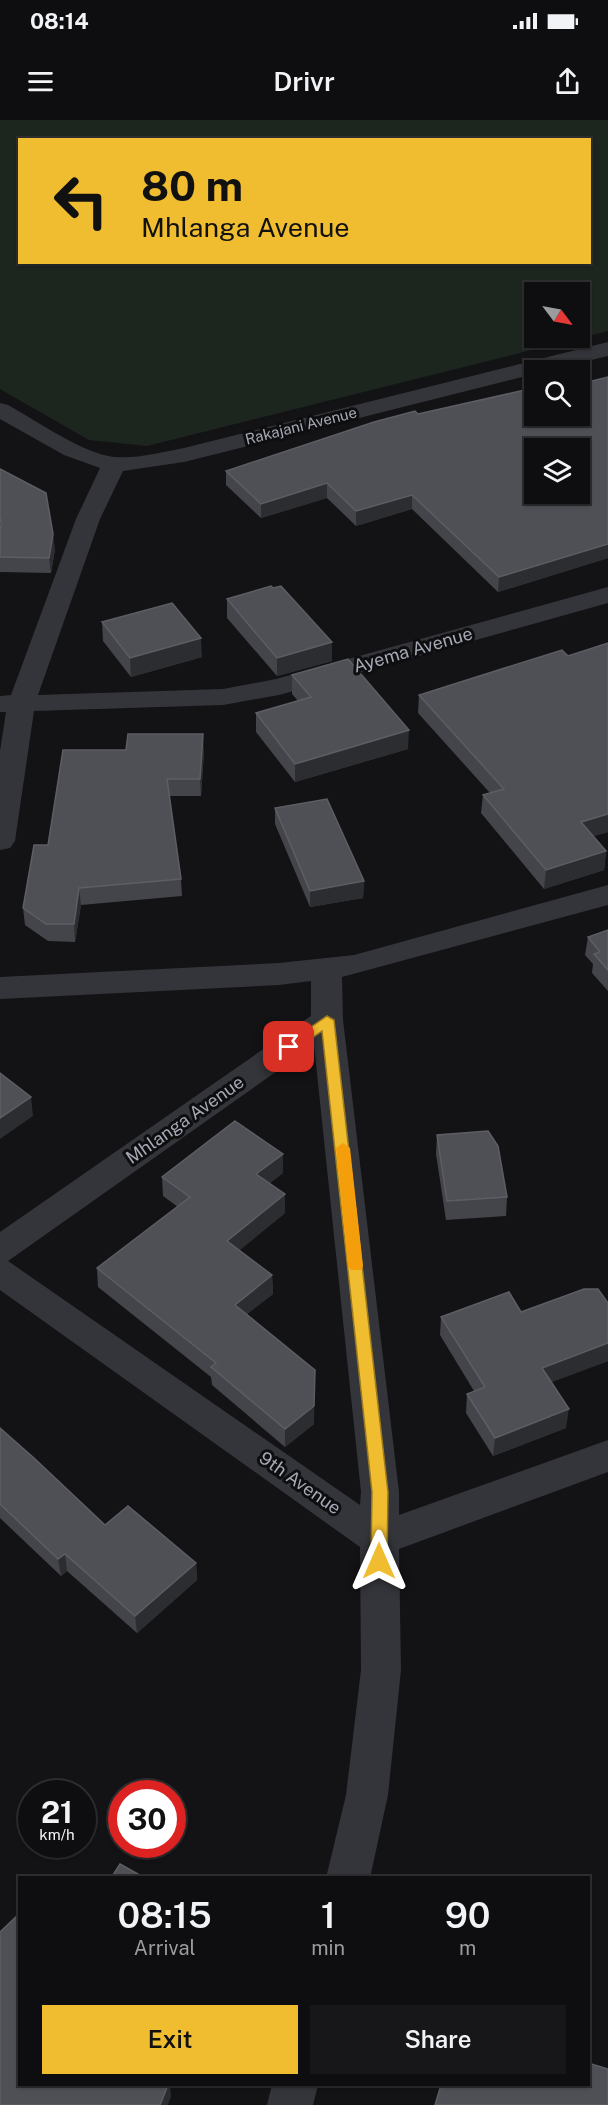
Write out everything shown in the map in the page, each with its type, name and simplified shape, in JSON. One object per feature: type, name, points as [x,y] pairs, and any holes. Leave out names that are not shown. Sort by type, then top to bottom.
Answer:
[{"type":"street","name":"Rakajani Avenue","points":[[0,410],[78,452],[114,464],[184,455],[608,349]]},
{"type":"street","points":[[0,841],[10,704],[88,519],[114,464]]},
{"type":"street","name":"Ayema Avenue","points":[[10,704],[223,697],[249,694],[332,673],[608,595]]},
{"type":"street","points":[[0,988],[279,974],[326,969],[371,961],[608,895]]},
{"type":"street","points":[[326,969],[327,1020],[380,1492],[381,1670],[367,1795],[348,1876]]},
{"type":"street","name":"Mhlanga Avenue","points":[[0,1250],[327,1020]]},
{"type":"street","name":"9th Avenue","points":[[0,1272],[379,1539]]},
{"type":"street","points":[[379,1539],[608,1456]]},
{"type":"street","points":[[290,2105],[295,2086]]},
{"type":"shaded area","points":[[0,120],[608,120],[608,331],[590,335],[590,282],[524,282],[524,348],[540,348],[147,446],[89,440],[0,389]]},
{"type":"building","points":[[608,377],[608,544],[499,577],[412,495],[356,511],[327,483],[261,504],[226,471],[374,422],[415,411],[418,414],[524,390],[524,426],[590,426],[590,379],[592,381]]},
{"type":"building","points":[[0,469],[46,493],[53,534],[49,558],[0,557]]},
{"type":"building","points":[[271,586],[273,588],[281,586],[332,642],[277,658],[227,599]]},
{"type":"building","points":[[172,603],[201,638],[130,658],[102,622]]},
{"type":"building","points":[[608,643],[608,814],[581,822],[606,851],[546,870],[483,795],[504,789],[419,695],[562,650],[568,656]]},
{"type":"building","points":[[348,659],[409,730],[295,764],[256,713],[311,697],[292,675]]},
{"type":"building","points":[[128,734],[203,734],[200,779],[167,779],[181,879],[79,888],[74,924],[46,924],[23,908],[34,845],[48,845],[63,750],[126,750]]},
{"type":"building","points":[[327,799],[364,881],[310,891],[275,808]]},
{"type":"building","points":[[608,930],[608,970],[594,954],[600,952],[588,937]]},
{"type":"building","points":[[0,1073],[31,1097],[0,1118]]},
{"type":"building","points":[[235,1121],[283,1154],[256,1174],[285,1194],[227,1241],[272,1275],[235,1305],[315,1370],[314,1406],[285,1429],[211,1367],[216,1363],[97,1268],[190,1197],[162,1177]]},
{"type":"building","points":[[488,1131],[498,1146],[507,1197],[447,1201],[437,1135]]},
{"type":"building","points":[[584,1289],[598,1289],[608,1303],[608,1343],[542,1368],[569,1409],[495,1438],[467,1394],[485,1387],[441,1317],[509,1292],[521,1312]]},
{"type":"building","points":[[0,1428],[105,1525],[128,1506],[196,1563],[135,1616],[65,1554],[58,1559],[0,1504]]},
{"type":"building","points":[[120,1864],[141,1876],[112,1876]]},
{"type":"building","points":[[18,1915],[18,2086],[168,2086],[160,2105],[0,2105],[0,1932]]},
{"type":"building","points":[[590,2064],[608,2069],[608,2105],[435,2105],[441,2086],[590,2086]]},
{"type":"slow traffic","points":[[343,1148],[356,1266]]},
{"type":"route","points":[[289,1047],[327,1020],[348,1190],[380,1492],[379,1561]]}]
